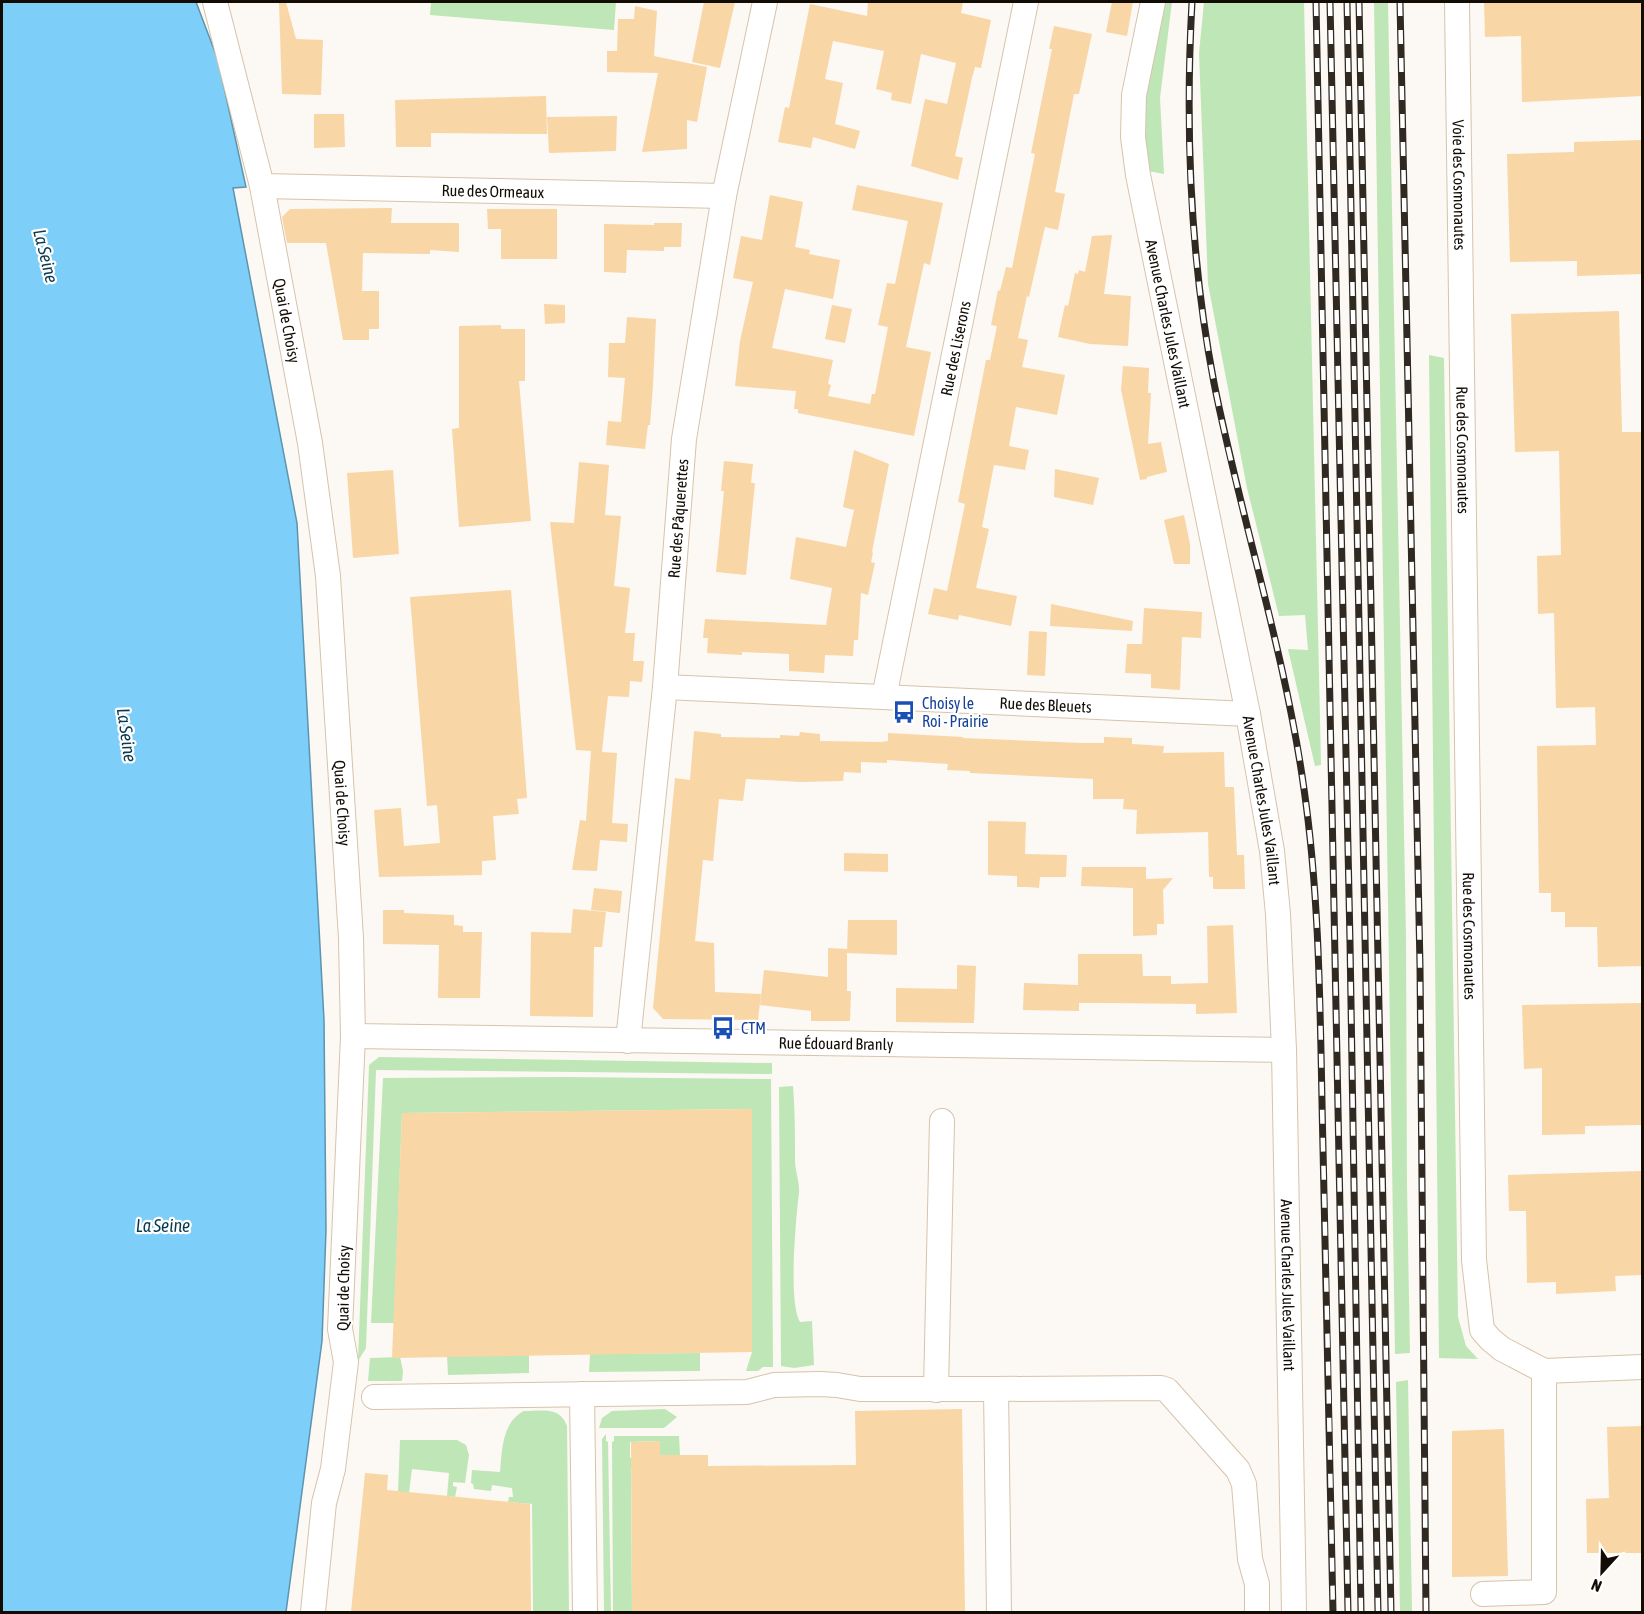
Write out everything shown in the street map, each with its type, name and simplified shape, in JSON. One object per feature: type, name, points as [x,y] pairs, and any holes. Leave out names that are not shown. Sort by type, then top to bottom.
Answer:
[{"type":"street","name":"Quai de Choisy","points":[[215,2],[262,186],[310,443],[328,576],[351,938],[353,1036],[340,1329],[346,1362],[333,1469],[324,1503],[313,1612]]},
{"type":"street","name":"Rue des Pâquerettes","points":[[628,1041],[665,687],[684,439],[724,196],[765,2]]},
{"type":"street","name":"Rue des Liserons","points":[[884,697],[1026,2]]},
{"type":"street","name":"Avenue Charles Jules Vaillant","points":[[1153,2],[1134,95],[1134,137],[1138,175],[1248,714],[1272,851],[1278,914],[1284,1050],[1294,1612]]},
{"type":"street","name":"Voie des Cosmonautes","points":[[1457,2],[1462,368]]},
{"type":"street","name":"Rue des Ormeaux","points":[[262,186],[724,196]]},
{"type":"street","name":"Rue des Cosmonautes","points":[[1462,368],[1474,1260],[1482,1330],[1502,1349],[1544,1371],[1642,1367]]},
{"type":"street","name":"Rue des Bleuets","points":[[665,687],[1248,714]]},
{"type":"street","name":"Rue Édouard Branly","points":[[353,1036],[1284,1050]]},
{"type":"street","points":[[936,1389],[942,1121]]},
{"type":"street","points":[[1483,1594],[1544,1592],[1544,1371]]},
{"type":"street","points":[[374,1397],[747,1392],[774,1385],[820,1384],[837,1384],[860,1389],[1161,1388],[1167,1390],[1238,1470],[1244,1484],[1250,1559],[1257,1584],[1257,1612]]},
{"type":"street","points":[[996,1389],[999,1612]]},
{"type":"street","points":[[582,1394],[585,1612]]},
{"type":"green space","points":[[431,2],[616,2],[614,30],[430,15]]},
{"type":"green space","points":[[1161,2],[1172,2],[1160,98],[1164,174],[1143,170],[1140,122]]},
{"type":"green space","points":[[1204,2],[1304,2],[1321,765],[1315,766],[1288,649],[1308,650],[1305,615],[1279,616],[1247,488],[1208,284],[1199,53]]},
{"type":"green space","points":[[1374,2],[1388,2],[1406,936],[1410,1353],[1395,1354]]},
{"type":"green space","points":[[1429,355],[1444,358],[1458,1317],[1466,1346],[1478,1359],[1439,1358]]},
{"type":"green space","points":[[379,1057],[772,1063],[772,1074],[376,1070],[366,1348],[358,1361],[369,1065]]},
{"type":"green space","points":[[383,1078],[771,1079],[773,1367],[746,1371],[752,1352],[752,1109],[402,1113],[394,1323],[371,1323]]},
{"type":"green space","points":[[793,1086],[795,1164],[799,1189],[794,1297],[800,1322],[812,1321],[814,1365],[794,1368],[781,1366],[779,1087]]},
{"type":"green space","points":[[700,1353],[700,1371],[589,1372],[590,1354]]},
{"type":"green space","points":[[447,1355],[529,1355],[529,1373],[448,1375]]},
{"type":"green space","points":[[400,1357],[403,1371],[402,1381],[368,1381],[370,1358]]},
{"type":"green space","points":[[1408,1380],[1412,1612],[1400,1612],[1396,1382]]},
{"type":"green space","points":[[665,1409],[677,1417],[664,1428],[599,1428],[602,1418],[612,1411]]},
{"type":"green space","points":[[524,1411],[555,1412],[560,1415],[567,1426],[569,1612],[533,1612],[532,1504],[508,1502],[509,1497],[513,1497],[512,1488],[492,1485],[491,1491],[474,1489],[471,1483],[472,1470],[500,1472],[507,1429],[511,1422]]},
{"type":"green space","points":[[606,1434],[611,1612],[604,1612],[602,1439]]},
{"type":"green space","points":[[614,1436],[679,1436],[680,1455],[631,1469],[632,1612],[613,1612],[612,1442]],"holes":[[[660,1441],[660,1457],[630,1458],[630,1442]]]},
{"type":"green space","points":[[400,1440],[457,1440],[466,1445],[469,1455],[465,1483],[453,1482],[453,1486],[457,1487],[455,1497],[447,1496],[449,1473],[412,1469],[409,1493],[398,1492]]},
{"type":"water","name":"La Seine","points":[[2,2],[196,2],[218,60],[246,187],[233,188],[297,523],[324,1020],[326,1230],[322,1341],[286,1612],[2,1612]]},
{"type":"building","points":[[286,2],[296,39],[323,40],[321,95],[282,94],[279,3]]},
{"type":"building","points":[[704,2],[735,2],[720,68],[692,62]]},
{"type":"building","points":[[868,2],[963,2],[961,13],[991,20],[981,68],[975,67],[972,78],[955,156],[963,158],[958,180],[911,166],[925,99],[947,104],[956,63],[921,54],[911,104],[891,100],[892,93],[876,89],[884,51],[833,41],[825,79],[843,83],[835,124],[860,131],[855,149],[813,137],[811,148],[778,142],[785,107],[789,108],[810,4],[867,16]]},
{"type":"building","points":[[1112,2],[1133,2],[1127,36],[1106,32]]},
{"type":"building","points":[[1484,2],[1642,2],[1642,96],[1522,102],[1521,36],[1485,37]]},
{"type":"building","points":[[635,6],[657,11],[654,56],[707,67],[697,122],[687,120],[687,149],[642,152],[658,73],[607,72],[607,51],[617,51],[618,19],[634,19]]},
{"type":"building","points":[[1054,26],[1092,34],[1079,94],[1074,94],[1055,192],[1065,194],[1058,230],[1045,227],[1018,338],[1028,340],[1022,367],[1065,375],[1057,415],[1016,407],[1009,446],[1029,450],[1025,470],[994,465],[982,527],[989,529],[976,588],[1017,596],[1011,626],[959,615],[958,620],[928,614],[934,588],[947,591],[965,504],[958,502],[986,360],[990,360],[997,326],[991,325],[998,290],[1000,291],[1006,267],[1012,268],[1035,154],[1031,153],[1052,49],[1049,49]]},
{"type":"building","points":[[546,96],[547,134],[431,133],[431,147],[396,147],[395,100]]},
{"type":"building","points":[[314,114],[344,114],[345,147],[314,148]]},
{"type":"building","points":[[617,116],[616,151],[549,153],[547,117]]},
{"type":"building","points":[[1642,140],[1642,274],[1577,276],[1577,261],[1510,262],[1507,154],[1574,152],[1574,142]]},
{"type":"building","points":[[857,185],[943,203],[930,265],[924,263],[906,347],[931,352],[914,436],[798,413],[798,409],[794,409],[796,391],[735,386],[740,341],[753,282],[733,278],[741,236],[762,240],[770,195],[803,202],[795,247],[810,250],[809,254],[840,260],[833,299],[785,289],[772,348],[833,360],[828,396],[870,404],[872,394],[875,394],[888,327],[878,325],[887,283],[895,284],[908,221],[852,210]]},
{"type":"building","points":[[392,208],[391,223],[459,223],[459,252],[430,250],[430,254],[363,253],[362,291],[379,291],[379,329],[369,329],[369,340],[343,340],[326,243],[287,243],[282,217],[290,209]]},
{"type":"building","points":[[487,209],[557,209],[557,259],[501,259],[501,229],[488,229]]},
{"type":"building","points":[[654,223],[682,223],[681,247],[664,247],[664,251],[627,250],[626,273],[604,272],[604,224],[654,225]]},
{"type":"building","points":[[1112,235],[1104,294],[1131,296],[1128,346],[1090,344],[1058,337],[1075,273],[1078,274],[1079,270],[1085,272],[1092,236]]},
{"type":"building","points":[[544,304],[565,305],[565,323],[545,324]]},
{"type":"building","points":[[832,305],[852,309],[845,343],[825,339]]},
{"type":"building","points":[[1619,311],[1622,432],[1642,432],[1642,966],[1598,967],[1597,927],[1565,927],[1565,912],[1551,912],[1551,893],[1539,893],[1537,746],[1596,745],[1595,707],[1556,708],[1554,613],[1538,614],[1537,556],[1561,555],[1559,451],[1515,452],[1511,314]]},
{"type":"building","points":[[627,317],[656,319],[650,425],[648,425],[645,449],[606,445],[608,421],[621,422],[625,378],[608,377],[609,343],[625,343]]},
{"type":"building","points":[[501,325],[501,329],[525,329],[525,381],[519,381],[531,521],[459,527],[452,429],[459,428],[459,326]]},
{"type":"building","points":[[1123,366],[1149,368],[1148,393],[1151,393],[1148,444],[1161,442],[1167,472],[1147,477],[1147,479],[1140,480],[1121,390]]},
{"type":"building","points":[[854,450],[889,464],[872,552],[871,562],[875,563],[868,595],[861,593],[858,640],[854,640],[853,656],[825,655],[824,673],[789,671],[789,654],[707,653],[708,638],[703,638],[705,619],[826,625],[832,588],[790,579],[796,537],[846,547],[854,510],[843,507]]},
{"type":"building","points":[[724,461],[753,464],[751,483],[755,483],[746,575],[716,572],[724,491],[721,491]]},
{"type":"building","points":[[579,462],[609,465],[605,515],[621,516],[614,586],[630,588],[625,633],[635,633],[633,661],[644,661],[642,682],[630,681],[629,697],[608,696],[602,752],[617,753],[612,823],[628,824],[627,842],[600,840],[597,871],[572,870],[580,820],[586,821],[591,751],[576,750],[550,522],[574,523]]},
{"type":"building","points":[[1055,469],[1099,478],[1093,505],[1054,497]]},
{"type":"building","points":[[393,470],[399,554],[353,558],[347,473]]},
{"type":"building","points":[[1184,515],[1190,544],[1190,564],[1174,564],[1164,520]]},
{"type":"building","points":[[511,590],[527,798],[517,799],[519,814],[493,816],[496,860],[482,861],[482,875],[379,877],[374,810],[401,808],[404,846],[440,843],[437,805],[427,806],[410,597]]},
{"type":"building","points":[[1051,604],[1133,621],[1132,631],[1050,626]]},
{"type":"building","points":[[1144,608],[1202,612],[1201,638],[1182,637],[1180,690],[1151,688],[1151,674],[1125,673],[1127,644],[1142,644]]},
{"type":"building","points":[[1029,631],[1047,632],[1045,676],[1027,675]]},
{"type":"building","points":[[694,731],[721,734],[721,737],[780,738],[780,735],[799,736],[800,732],[820,734],[820,741],[881,742],[888,741],[888,733],[1081,743],[1104,743],[1104,737],[1132,738],[1132,744],[1164,746],[1163,753],[1224,752],[1225,787],[1234,787],[1237,855],[1244,855],[1245,889],[1213,889],[1213,877],[1209,877],[1208,832],[1136,834],[1137,810],[1123,809],[1124,799],[1093,799],[1093,779],[970,773],[970,771],[947,770],[948,764],[887,760],[887,763],[861,762],[861,773],[844,772],[843,781],[801,782],[746,779],[743,801],[719,799],[713,861],[703,860],[695,941],[714,943],[715,992],[761,994],[758,1020],[663,1019],[653,1008],[675,778],[690,780]]},
{"type":"building","points":[[988,821],[1026,822],[1025,854],[1067,855],[1066,877],[1040,877],[1039,888],[1017,887],[1017,876],[988,875]]},
{"type":"building","points":[[844,853],[888,854],[888,872],[844,871]]},
{"type":"building","points":[[1082,867],[1146,867],[1146,879],[1173,878],[1163,890],[1164,924],[1157,924],[1157,935],[1133,936],[1133,888],[1081,886]]},
{"type":"building","points":[[594,888],[622,891],[620,913],[591,910]]},
{"type":"building","points":[[573,909],[606,912],[602,947],[594,947],[593,1017],[530,1016],[531,932],[571,933]]},
{"type":"building","points":[[383,910],[454,915],[454,925],[463,926],[463,932],[482,932],[480,998],[438,998],[439,945],[383,944]]},
{"type":"building","points":[[848,920],[897,920],[897,955],[847,953]]},
{"type":"building","points":[[1233,925],[1237,1013],[1196,1014],[1196,1004],[1079,1003],[1079,1011],[1023,1010],[1024,983],[1078,985],[1078,954],[1142,954],[1143,976],[1171,976],[1171,984],[1208,983],[1207,926]]},
{"type":"building","points":[[828,948],[847,949],[847,991],[851,991],[850,1021],[811,1021],[811,1011],[760,1005],[764,970],[828,977]]},
{"type":"building","points":[[957,965],[976,966],[974,1023],[896,1022],[896,988],[957,989]]},
{"type":"building","points":[[1642,1003],[1642,1125],[1585,1126],[1585,1134],[1542,1135],[1542,1068],[1524,1069],[1522,1005]]},
{"type":"building","points":[[752,1109],[752,1352],[392,1358],[402,1113]]},
{"type":"building","points":[[1642,1171],[1642,1275],[1615,1276],[1616,1291],[1556,1294],[1556,1282],[1527,1283],[1526,1211],[1509,1211],[1508,1175]]},
{"type":"building","points":[[962,1409],[965,1612],[632,1612],[631,1442],[660,1441],[660,1455],[708,1455],[708,1466],[856,1465],[855,1411]]},
{"type":"building","points":[[1642,1426],[1642,1553],[1587,1553],[1586,1499],[1609,1498],[1607,1427]]},
{"type":"building","points":[[1504,1429],[1508,1576],[1452,1577],[1452,1431]]},
{"type":"building","points":[[365,1473],[388,1475],[387,1490],[530,1504],[531,1612],[351,1612]]},
{"type":"railway","points":[[1192,2],[1189,98],[1191,193],[1199,288],[1214,383],[1296,738],[1314,878],[1320,1013],[1333,1612]]},
{"type":"railway","points":[[1316,2],[1348,1612]]},
{"type":"railway","points":[[1330,2],[1350,942],[1361,1612]]},
{"type":"railway","points":[[1347,2],[1378,1612]]},
{"type":"railway","points":[[1359,2],[1391,1612]]},
{"type":"railway","points":[[1400,2],[1420,966],[1426,1612]]},
{"type":"place","name":"Choisy le Roi - Prairie","points":[[904,712]]},
{"type":"place","name":"CTM","points":[[723,1028]]}]
